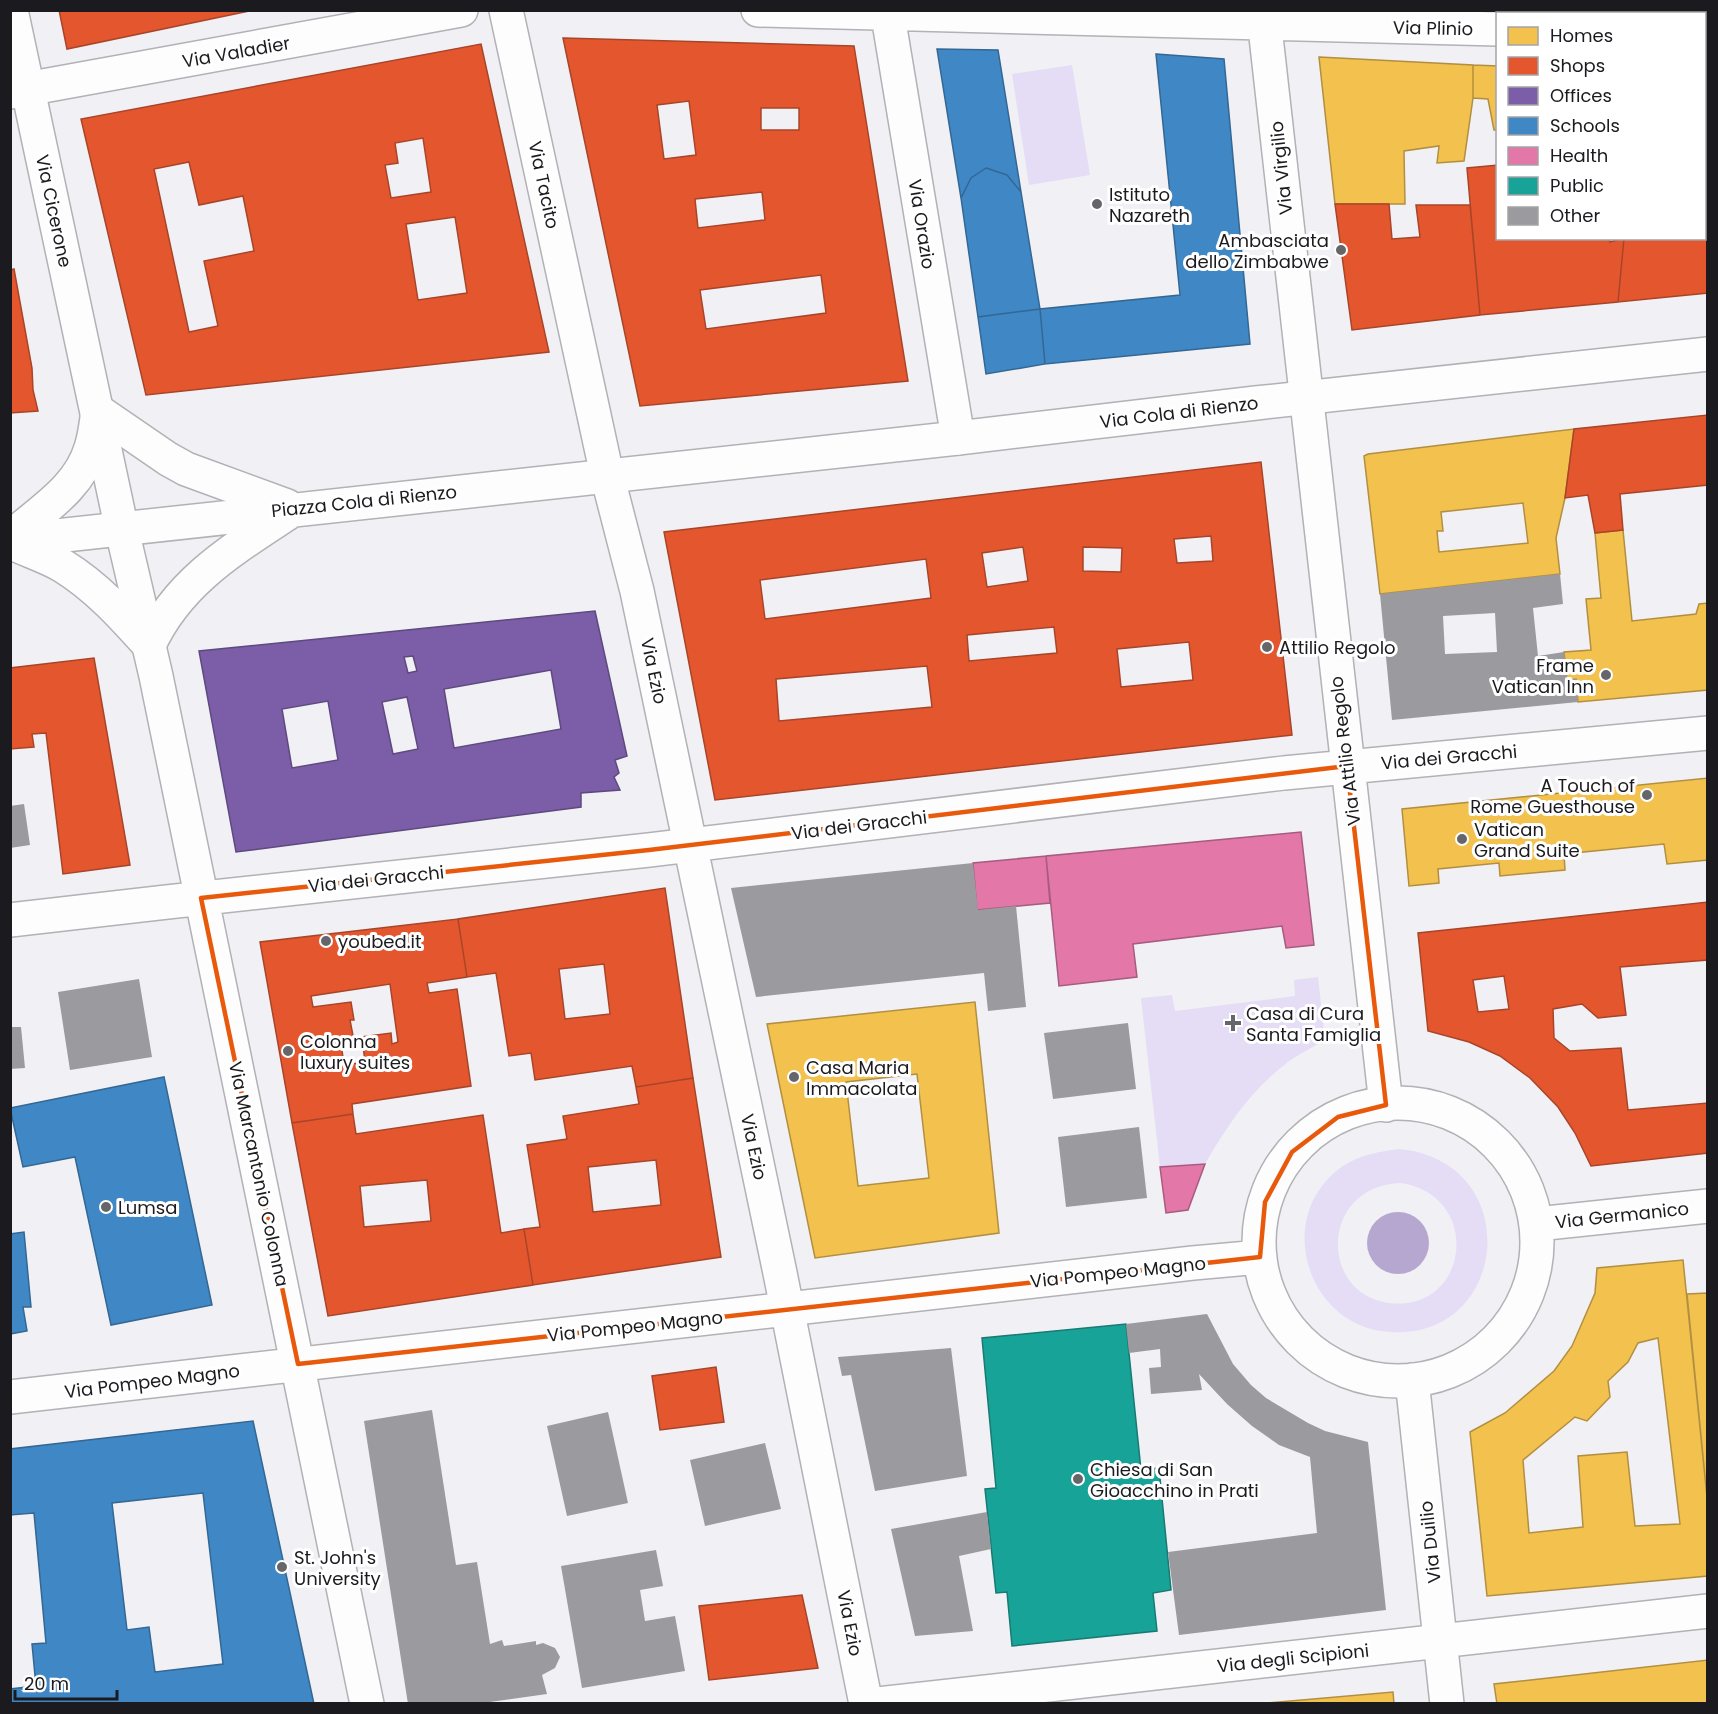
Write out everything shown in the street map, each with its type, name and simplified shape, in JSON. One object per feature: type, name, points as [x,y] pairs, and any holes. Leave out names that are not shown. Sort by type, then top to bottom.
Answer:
[{"type":"street","name":"Via Cicerone","points":[[11,10],[19,91],[98,411]]},
{"type":"street","name":"Via Valadier","points":[[19,91],[461,10]]},
{"type":"street","name":"Via Tacito","points":[[506,10],[607,475]]},
{"type":"street","name":"Via Plinio","points":[[758,10],[1264,17],[1496,29]]},
{"type":"street","name":"Via Orazio","points":[[887,12],[958,438]]},
{"type":"street","name":"Via Virgilio","points":[[1264,17],[1306,398]]},
{"type":"street","name":"Via Cola di Rienzo","points":[[650,470],[1707,354]]},
{"type":"street","name":"Via Attilio Regolo","points":[[1306,398],[1386,1105]]},
{"type":"street","points":[[98,411],[186,469],[294,509]]},
{"type":"street","points":[[98,411],[122,530],[149,645]]},
{"type":"street","points":[[98,411],[91,451],[77,478],[53,504],[10,540],[61,564],[93,587],[111,603],[149,645]]},
{"type":"street","name":"Piazza Cola di Rienzo","points":[[10,540],[122,530],[650,470]]},
{"type":"street","name":"Via Ezio","points":[[607,475],[637,591],[691,845],[788,1309],[866,1704]]},
{"type":"street","points":[[149,645],[172,605],[207,569],[294,509]]},
{"type":"street","name":"Via Marcantonio Colonna","points":[[149,645],[367,1704]]},
{"type":"street","name":"Via dei Gracchi","points":[[10,920],[691,845],[1347,766],[1707,733]]},
{"type":"street","points":[[1410,1104],[1443,1111],[1488,1136],[1520,1175],[1531,1201],[1537,1224],[1535,1267],[1531,1285],[1514,1319],[1503,1334],[1490,1347],[1458,1368],[1412,1380],[1388,1380],[1355,1374],[1339,1368],[1310,1349],[1297,1337],[1277,1310],[1264,1278],[1260,1257],[1259,1232],[1265,1202],[1272,1184],[1292,1152],[1306,1138],[1338,1118],[1356,1110],[1386,1105],[1410,1104]]},
{"type":"street","name":"Via Germanico","points":[[1537,1224],[1707,1206]]},
{"type":"street","name":"Via Pompeo Magno","points":[[10,1397],[1181,1264],[1260,1257]]},
{"type":"street","name":"Via Duilio","points":[[1412,1380],[1447,1704]]},
{"type":"street","name":"Via degli Scipioni","points":[[878,1704],[1707,1611]]},
{"type":"highlighted area","points":[[1347,766],[1386,1105],[1338,1117],[1292,1152],[1265,1202],[1260,1257],[298,1364],[201,898],[649,850]]},
{"type":"shaded area","points":[[1072,65],[1090,175],[1029,185],[1012,74]]},
{"type":"shaded area","points":[[1318,977],[1325,1040],[1288,1062],[1263,1084],[1222,1135],[1205,1164],[1160,1167],[1141,998],[1172,995],[1175,1011],[1295,996],[1294,980]]},
{"type":"shaded area","points":[[1399,1149],[1440,1161],[1468,1184],[1484,1214],[1487,1248],[1479,1280],[1460,1308],[1431,1327],[1391,1332],[1362,1326],[1338,1311],[1320,1291],[1308,1266],[1305,1239],[1309,1212],[1321,1187],[1350,1162],[1370,1154]],"holes":[[[1401,1183],[1428,1192],[1445,1209],[1455,1229],[1456,1252],[1450,1273],[1436,1290],[1416,1301],[1389,1303],[1366,1295],[1349,1280],[1340,1261],[1338,1240],[1343,1219],[1355,1201],[1375,1188]]]},
{"type":"shaded area","points":[[1392,1212],[1404,1212],[1420,1221],[1427,1231],[1429,1243],[1427,1255],[1420,1265],[1404,1274],[1392,1274],[1381,1269],[1372,1260],[1367,1249],[1367,1237],[1372,1226],[1381,1217]]},
{"type":"building: Homes","points":[[1319,57],[1473,65],[1473,98],[1464,161],[1437,163],[1439,146],[1404,151],[1405,204],[1335,204]]},
{"type":"building: Homes","points":[[1473,65],[1496,66],[1496,130],[1494,130],[1488,99],[1473,98]]},
{"type":"building: Homes","points":[[1574,429],[1565,498],[1556,538],[1560,574],[1380,594],[1364,456]],"holes":[[[1523,503],[1528,543],[1439,552],[1437,531],[1443,531],[1441,512]]]},
{"type":"building: Homes","points":[[1623,530],[1632,621],[1696,614],[1699,604],[1708,603],[1708,690],[1578,702],[1576,679],[1567,680],[1564,652],[1591,650],[1586,599],[1601,598],[1595,533]]},
{"type":"building: Homes","points":[[1708,778],[1708,860],[1667,864],[1664,844],[1564,854],[1565,870],[1500,876],[1499,863],[1438,869],[1439,883],[1409,886],[1402,809]]},
{"type":"building: Homes","points":[[975,1002],[999,1233],[815,1258],[767,1024]],"holes":[[[917,1074],[929,1178],[858,1186],[846,1082]]]},
{"type":"building: Homes","points":[[1683,1260],[1708,1507],[1708,1576],[1487,1596],[1470,1432],[1505,1413],[1554,1371],[1572,1346],[1595,1293],[1597,1268]],"holes":[[[1658,1338],[1680,1524],[1635,1526],[1627,1452],[1578,1456],[1583,1527],[1529,1533],[1523,1460],[1575,1417],[1587,1421],[1610,1397],[1608,1381],[1628,1362],[1638,1343]]]},
{"type":"building: Homes","points":[[1708,1293],[1708,1507],[1687,1294]]},
{"type":"building: Homes","points":[[1708,1660],[1708,1704],[1497,1704],[1494,1684]]},
{"type":"building: Homes","points":[[1393,1692],[1394,1704],[1267,1703]]},
{"type":"building: Shops","points":[[59,10],[254,10],[67,49]]},
{"type":"building: Shops","points":[[563,38],[854,46],[908,381],[640,406]],"holes":[[[689,101],[696,155],[664,159],[657,105]],[[761,108],[799,108],[799,130],[761,130]],[[762,192],[765,220],[698,228],[695,199]],[[821,275],[826,313],[706,329],[700,290]]]},
{"type":"building: Shops","points":[[481,44],[549,352],[146,395],[81,119]],"holes":[[[423,138],[431,192],[391,198],[385,165],[398,163],[395,143]],[[189,162],[199,205],[243,196],[254,251],[204,261],[218,326],[189,332],[154,169]],[[455,217],[467,293],[418,300],[406,224]]]},
{"type":"building: Shops","points":[[1706,72],[1708,72],[1708,293],[1618,302],[1624,240],[1706,240]]},
{"type":"building: Shops","points":[[1496,165],[1496,240],[1610,240],[1610,242],[1624,240],[1618,302],[1480,315],[1467,168]]},
{"type":"building: Shops","points":[[1335,204],[1389,204],[1392,239],[1420,237],[1416,205],[1470,205],[1480,315],[1352,330]]},
{"type":"building: Shops","points":[[14,269],[38,411],[10,413],[10,270]]},
{"type":"building: Shops","points":[[1708,415],[1708,485],[1620,494],[1623,530],[1595,533],[1588,495],[1565,498],[1574,429]]},
{"type":"building: Shops","points":[[1261,462],[1292,735],[715,800],[664,532]],"holes":[[[1211,536],[1213,561],[1177,563],[1174,539]],[[1023,547],[1028,581],[987,587],[982,553]],[[1083,547],[1122,548],[1121,572],[1083,571]],[[926,559],[931,598],[765,619],[760,580]],[[1054,627],[1057,653],[969,661],[967,635]],[[1189,642],[1193,680],[1121,687],[1117,649]],[[927,666],[932,707],[779,721],[776,679]]]},
{"type":"building: Shops","points":[[94,658],[130,865],[63,874],[46,733],[32,734],[34,747],[10,749],[10,668]]},
{"type":"building: Shops","points":[[665,888],[693,1078],[636,1087],[632,1066],[535,1080],[531,1053],[509,1056],[496,973],[467,977],[458,919]],"holes":[[[604,964],[610,1014],[565,1019],[559,969]]]},
{"type":"building: Shops","points":[[1708,902],[1708,960],[1620,967],[1626,1015],[1598,1018],[1582,1004],[1553,1009],[1554,1038],[1570,1051],[1621,1048],[1628,1110],[1708,1103],[1708,1153],[1591,1166],[1575,1133],[1558,1107],[1530,1078],[1500,1056],[1469,1042],[1428,1031],[1418,933]],"holes":[[[1504,976],[1509,1009],[1478,1012],[1473,980]]]},
{"type":"building: Shops","points":[[458,919],[467,977],[427,983],[429,993],[457,989],[471,1086],[352,1104],[353,1114],[292,1123],[260,942]],"holes":[[[390,984],[398,1042],[392,1044],[391,1033],[362,1037],[365,1062],[344,1065],[341,1043],[354,1041],[350,1020],[354,1020],[351,1002],[313,1007],[311,996]]]},
{"type":"building: Shops","points":[[693,1078],[721,1257],[533,1285],[524,1229],[540,1227],[527,1145],[567,1139],[563,1116],[639,1104],[636,1087]],"holes":[[[656,1160],[661,1205],[593,1212],[588,1167]]]},
{"type":"building: Shops","points":[[353,1114],[356,1134],[483,1115],[501,1233],[524,1229],[533,1285],[328,1316],[292,1123]],"holes":[[[427,1180],[431,1221],[364,1227],[360,1186]]]},
{"type":"building: Shops","points":[[716,1367],[724,1422],[660,1430],[652,1376]]},
{"type":"building: Shops","points":[[802,1595],[818,1668],[709,1680],[699,1606]]},
{"type":"building: Offices","points":[[595,611],[627,756],[615,760],[619,773],[614,777],[620,790],[581,793],[581,807],[236,852],[199,651]],"holes":[[[413,656],[417,671],[408,673],[404,657]],[[551,670],[561,729],[454,748],[444,689]],[[407,697],[418,749],[393,754],[382,702]],[[328,701],[338,760],[292,768],[282,709]]]},
{"type":"building: Schools","points":[[937,49],[998,50],[1021,192],[1007,175],[986,168],[971,178],[961,198]]},
{"type":"building: Schools","name":"Istituto Nazareth","points":[[1156,54],[1224,59],[1250,344],[1045,364],[1040,309],[1180,295]]},
{"type":"building: Schools","points":[[986,168],[1007,175],[1021,192],[1040,309],[978,317],[961,198],[971,178]]},
{"type":"building: Schools","points":[[1040,309],[1045,364],[986,374],[978,317]]},
{"type":"building: Schools","points":[[164,1077],[212,1305],[111,1325],[75,1157],[23,1167],[10,1108]]},
{"type":"building: Schools","points":[[24,1232],[31,1307],[23,1307],[27,1331],[10,1334],[10,1234]]},
{"type":"building: Schools","points":[[253,1421],[314,1704],[10,1704],[10,1689],[36,1686],[32,1644],[46,1643],[34,1513],[10,1515],[10,1449]],"holes":[[[203,1493],[223,1664],[155,1672],[149,1627],[127,1630],[112,1503]]]},
{"type":"building: Health","points":[[1301,832],[1314,945],[1286,948],[1282,926],[1133,944],[1137,977],[1059,986],[1046,856]]},
{"type":"building: Health","points":[[1046,856],[1050,903],[977,910],[973,863]]},
{"type":"building: Health","points":[[1205,1164],[1188,1210],[1166,1213],[1160,1167]]},
{"type":"building: Public","name":"Chiesa di San Gioacchino in Prati","points":[[1126,1324],[1141,1470],[1159,1468],[1171,1590],[1153,1593],[1157,1631],[1012,1646],[1007,1592],[996,1593],[985,1489],[996,1488],[982,1338]]},
{"type":"building: Other","points":[[1560,574],[1563,604],[1533,608],[1538,656],[1564,652],[1567,680],[1576,679],[1578,702],[1392,720],[1380,594]],"holes":[[[1495,613],[1497,652],[1445,654],[1443,616]]]},
{"type":"building: Other","points":[[24,804],[30,845],[10,848],[10,806]]},
{"type":"building: Other","points":[[973,863],[978,910],[1016,906],[1026,1007],[988,1011],[984,973],[756,997],[731,888]]},
{"type":"building: Other","points":[[139,979],[152,1057],[70,1070],[58,992]]},
{"type":"building: Other","points":[[1128,1023],[1136,1089],[1053,1099],[1044,1033]]},
{"type":"building: Other","points":[[10,1027],[21,1027],[25,1068],[10,1069]]},
{"type":"building: Other","points":[[1139,1127],[1147,1198],[1066,1207],[1058,1137]]},
{"type":"building: Other","points":[[1207,1314],[1233,1364],[1266,1398],[1325,1431],[1368,1442],[1386,1610],[1179,1635],[1168,1552],[1317,1533],[1310,1457],[1279,1445],[1252,1426],[1227,1404],[1199,1374],[1202,1390],[1151,1394],[1149,1368],[1161,1367],[1160,1349],[1129,1353],[1126,1324]]},
{"type":"building: Other","points":[[951,1348],[967,1476],[875,1491],[851,1375],[842,1376],[838,1357]]},
{"type":"building: Other","points":[[432,1410],[456,1565],[477,1562],[490,1644],[502,1640],[504,1646],[536,1641],[536,1645],[543,1643],[555,1648],[560,1657],[555,1668],[542,1675],[547,1694],[475,1704],[408,1704],[364,1421]]},
{"type":"building: Other","points":[[608,1412],[628,1503],[567,1516],[547,1426]]},
{"type":"building: Other","points":[[765,1443],[781,1509],[705,1526],[690,1460]]},
{"type":"building: Other","points":[[987,1512],[991,1549],[959,1556],[973,1631],[915,1636],[891,1529]]},
{"type":"building: Other","points":[[656,1550],[663,1586],[640,1590],[645,1621],[675,1616],[685,1671],[582,1688],[561,1566]]},
{"type":"place","name":"Istituto Nazareth","points":[[1097,204]]},
{"type":"place","name":"Ambasciata dello Zimbabwe","points":[[1341,250]]},
{"type":"place","name":"Attilio Regolo","points":[[1267,647]]},
{"type":"place","name":"Frame Vatican Inn","points":[[1606,675]]},
{"type":"place","name":"A Touch of Rome Guesthouse","points":[[1647,795]]},
{"type":"place","name":"Vatican Grand Suite","points":[[1462,839]]},
{"type":"place","name":"youbed.it","points":[[326,941]]},
{"type":"place","name":"Casa di Cura Santa Famiglia","points":[[1233,1023]]},
{"type":"place","name":"Colonna luxury suites","points":[[288,1051]]},
{"type":"place","name":"Casa Maria Immacolata","points":[[794,1077]]},
{"type":"place","name":"Lumsa","points":[[106,1207]]},
{"type":"place","name":"Chiesa di San Gioacchino in Prati","points":[[1078,1479]]},
{"type":"place","name":"St. John's University","points":[[282,1567]]}]
